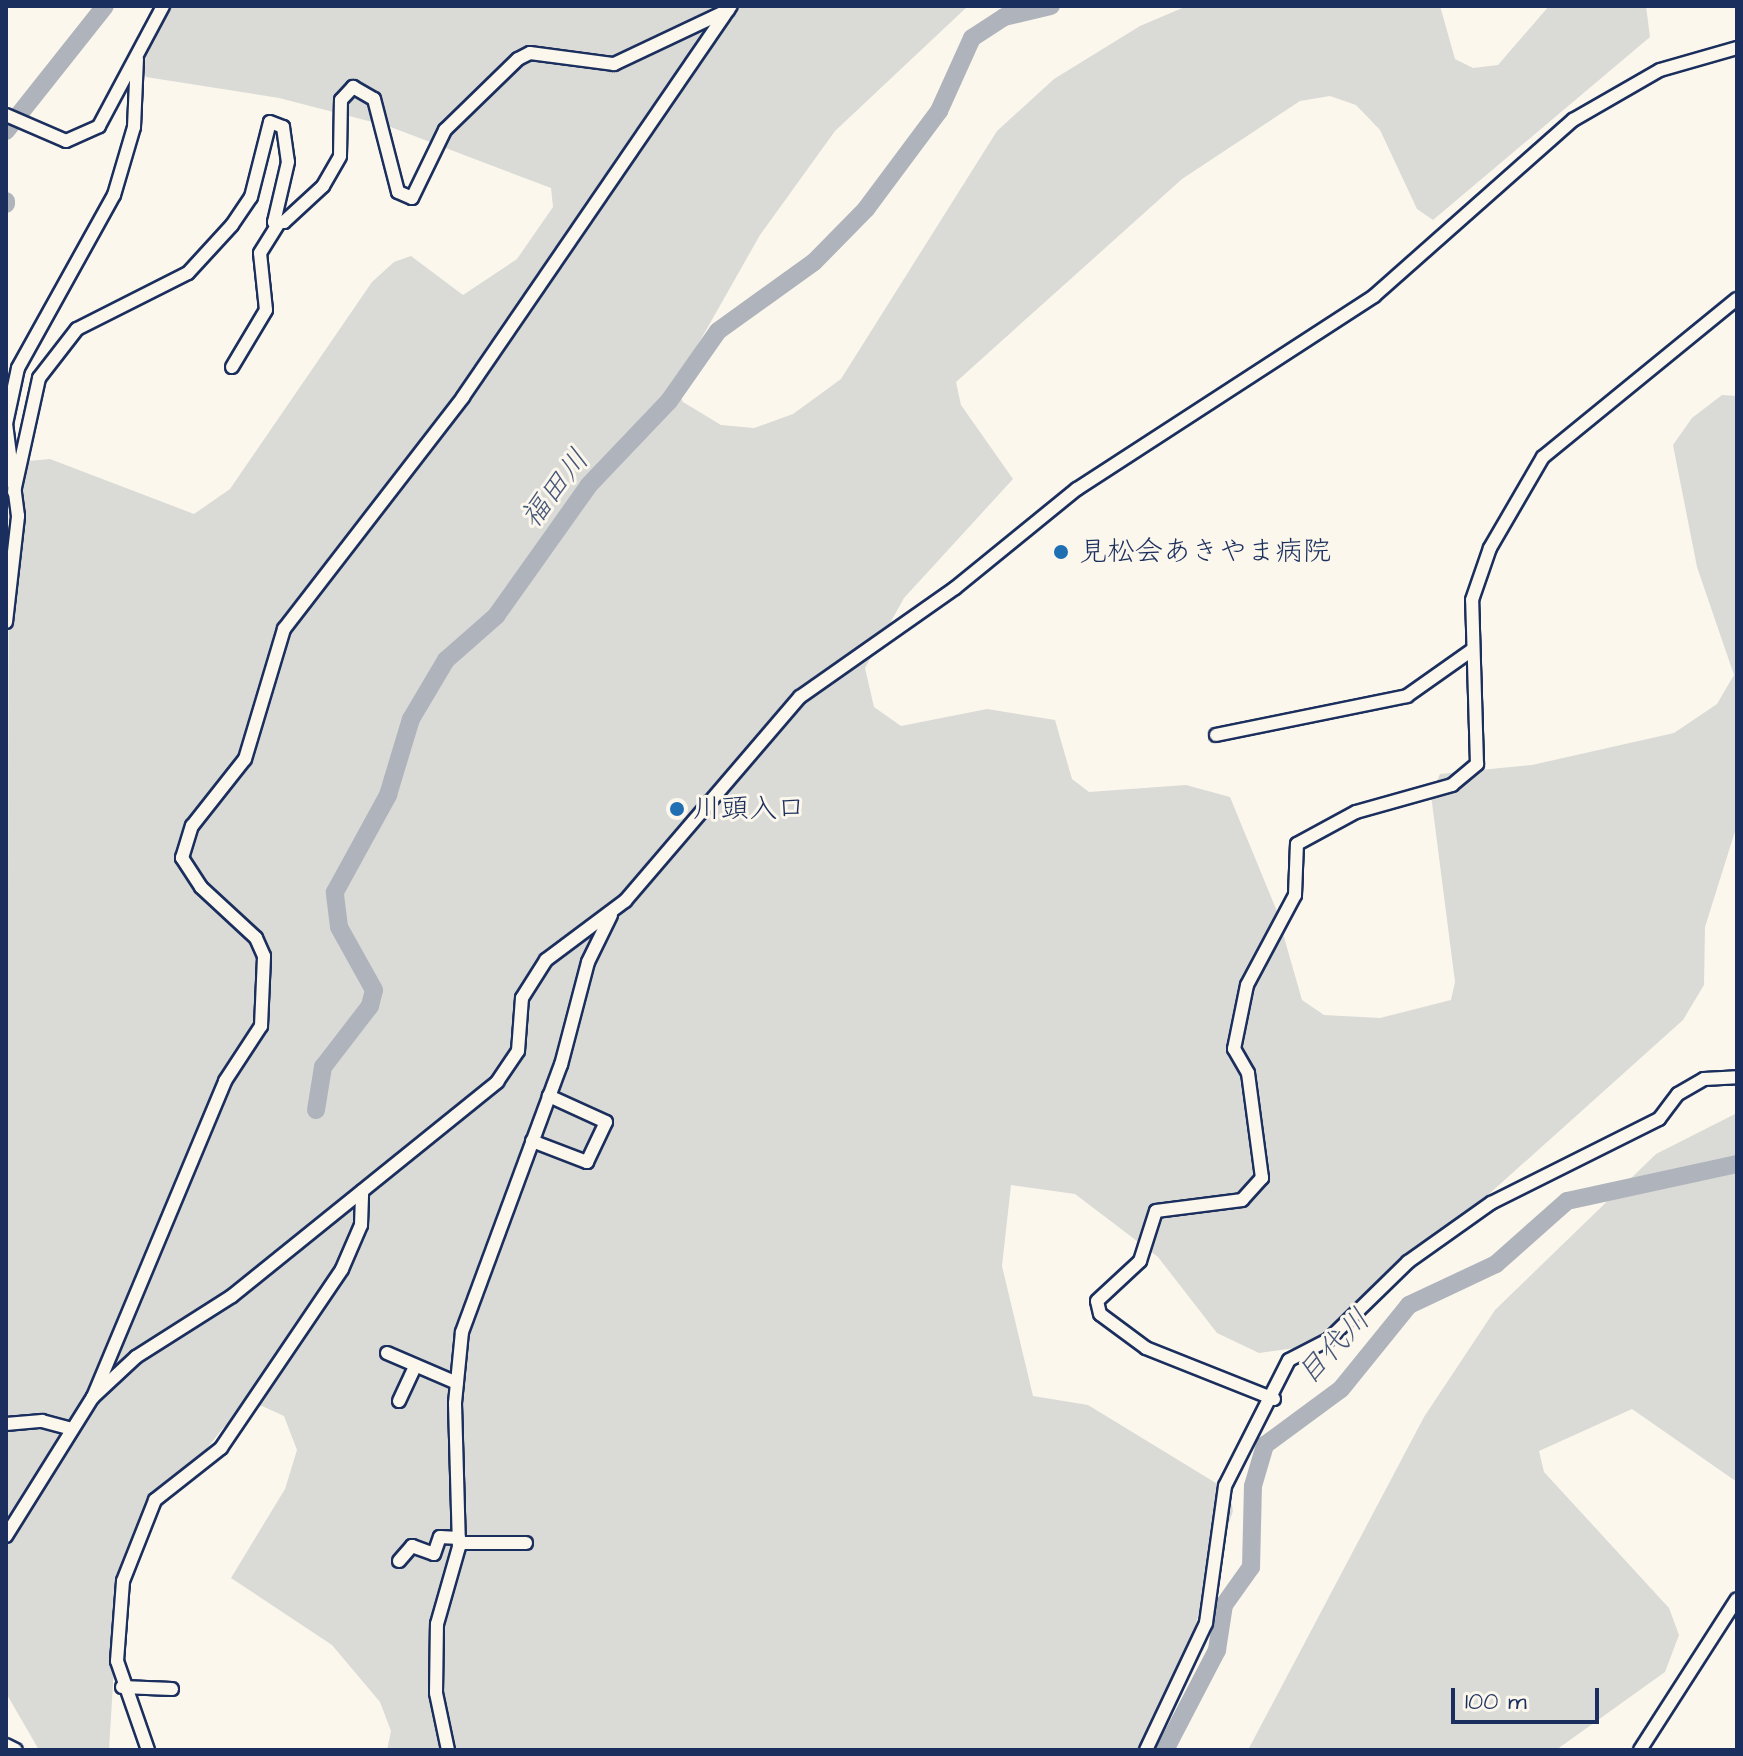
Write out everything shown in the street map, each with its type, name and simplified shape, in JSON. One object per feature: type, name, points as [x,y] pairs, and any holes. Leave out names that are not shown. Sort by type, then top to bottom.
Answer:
[{"type":"street","points":[[6,115],[34,132],[66,141],[99,126],[163,6]]},
{"type":"street","points":[[232,367],[266,310],[260,253],[279,222],[323,186],[340,156],[341,100],[353,87],[374,99],[398,192],[412,198],[445,130],[518,59],[530,53],[614,64],[729,8]]},
{"type":"street","points":[[6,1536],[93,1397],[225,1081],[261,1026],[264,956],[182,858],[192,826],[245,759],[284,629],[463,397],[729,8]]},
{"type":"street","points":[[93,1397],[136,1357],[232,1296],[497,1082],[518,1051],[522,998],[546,960],[613,912],[800,697],[955,588],[1077,489],[1374,296],[1573,120],[1660,70],[1737,48]]},
{"type":"street","points":[[6,622],[15,586],[14,492],[6,424],[18,368],[114,195],[134,127],[137,59]]},
{"type":"street","points":[[14,492],[27,409],[63,344],[77,329],[188,273],[251,197],[262,133],[276,122],[288,162],[276,203],[279,222]]},
{"type":"street","points":[[1274,1399],[1146,1348],[1100,1314],[1097,1301],[1140,1261],[1156,1211],[1242,1200],[1262,1178],[1248,1073],[1234,1049],[1247,985],[1295,895],[1297,844],[1356,812],[1452,785],[1477,764],[1472,600],[1490,548],[1543,457],[1737,299]]},
{"type":"street","points":[[1216,735],[1407,696],[1472,650]]},
{"type":"street","points":[[448,1750],[436,1693],[437,1624],[459,1540],[457,1383],[462,1332],[549,1096],[588,962],[613,912]]},
{"type":"street","points":[[1146,1750],[1206,1623],[1225,1486],[1274,1399],[1289,1360],[1328,1340],[1408,1262],[1491,1203],[1659,1119],[1678,1094],[1704,1079],[1737,1077]]},
{"type":"street","points":[[532,1141],[587,1162],[606,1122],[549,1096]]},
{"type":"street","points":[[148,1750],[122,1687],[114,1623],[155,1500],[221,1448],[265,1388],[351,1252],[362,1191]]},
{"type":"street","points":[[387,1353],[457,1383]]},
{"type":"street","points":[[399,1401],[415,1366]]},
{"type":"street","points":[[6,1424],[42,1421],[72,1429]]},
{"type":"street","points":[[399,1561],[412,1546],[434,1554],[440,1537],[526,1543]]},
{"type":"street","points":[[1640,1750],[1737,1599]]},
{"type":"street","points":[[122,1687],[172,1689]]},
{"type":"street","points":[[6,1745],[16,1750]]},
{"type":"shaded area","points":[[155,6],[968,6],[835,131],[760,235],[675,385],[683,402],[721,425],[754,428],[793,414],[841,379],[997,131],[1054,79],[1140,26],[1187,6],[1440,6],[1455,59],[1473,68],[1498,65],[1549,6],[1646,6],[1650,37],[1433,220],[1417,209],[1380,130],[1356,105],[1330,96],[1300,101],[1182,179],[956,382],[961,405],[1013,479],[904,598],[865,668],[874,707],[901,726],[987,709],[1055,720],[1072,779],[1089,792],[1186,785],[1230,797],[1276,909],[1302,1000],[1324,1015],[1380,1018],[1451,1000],[1455,982],[1431,795],[1440,774],[1532,765],[1674,733],[1717,704],[1734,675],[1697,567],[1673,445],[1692,418],[1722,395],[1737,396],[1737,825],[1705,927],[1704,985],[1683,1020],[1343,1325],[1295,1348],[1259,1353],[1217,1333],[1158,1257],[1075,1194],[1011,1185],[1002,1266],[1033,1396],[1088,1405],[1229,1491],[1233,1511],[1187,1650],[1143,1750],[387,1750],[391,1731],[380,1702],[332,1645],[231,1578],[285,1489],[297,1450],[284,1416],[262,1406],[245,1409],[222,1429],[138,1538],[118,1601],[109,1750],[39,1750],[6,1693],[9,510],[28,461],[50,459],[194,514],[230,489],[372,282],[394,262],[411,256],[463,295],[517,259],[553,207],[551,188],[388,126],[279,98],[146,77],[138,54]]},
{"type":"shaded area","points":[[1737,1113],[1737,1482],[1632,1409],[1539,1451],[1544,1472],[1669,1608],[1679,1635],[1665,1672],[1556,1750],[1248,1750],[1424,1417],[1495,1310],[1656,1154]]},
{"type":"waterway","points":[[6,131],[105,6]]},
{"type":"waterway","name":"福田川","points":[[316,1110],[323,1067],[370,1006],[374,990],[339,927],[335,892],[388,795],[411,719],[446,660],[496,616],[589,485],[669,401],[718,331],[814,262],[866,209],[939,111],[972,38],[1004,17],[1051,6]]},
{"type":"waterway","name":"目代川","points":[[1165,1750],[1217,1650],[1224,1605],[1251,1567],[1253,1486],[1265,1445],[1341,1389],[1409,1305],[1496,1264],[1567,1201],[1737,1164]]},
{"type":"place","name":"見松会あきやま病院","points":[[1061,552]]},
{"type":"place","name":"川頭入口","points":[[677,809]]}]
